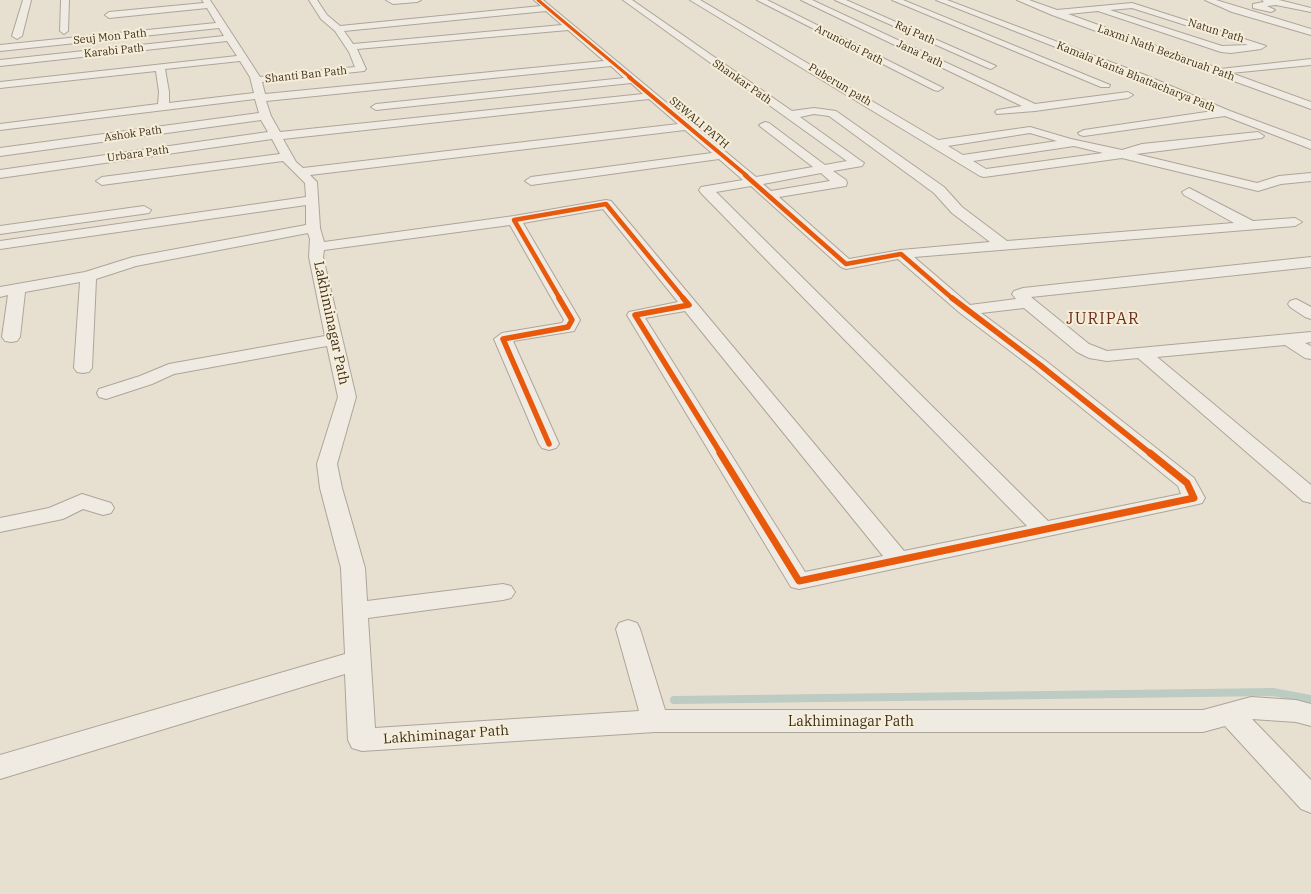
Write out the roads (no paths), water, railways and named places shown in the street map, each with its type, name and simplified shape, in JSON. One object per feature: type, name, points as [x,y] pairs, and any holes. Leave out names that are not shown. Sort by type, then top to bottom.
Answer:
[{"type":"street","points":[[17,36],[27,0]]},
{"type":"street","points":[[65,0],[60,31],[74,30]]},
{"type":"street","points":[[166,0],[165,3],[169,7],[182,8],[243,66]]},
{"type":"street","name":"Shanti Ban Path","points":[[243,66],[360,69],[350,47],[338,29],[324,17],[314,0]]},
{"type":"street","points":[[390,0],[393,2],[417,0]]},
{"type":"street","points":[[474,6],[538,0]]},
{"type":"street","name":"SEWALI PATH","points":[[538,0],[755,183],[846,264],[901,254]]},
{"type":"street","name":"Shankar Path","points":[[627,0],[858,163],[824,170]]},
{"type":"street","name":"Puberun path","points":[[694,0],[984,173],[1122,154]]},
{"type":"street","name":"Arunodoi Path","points":[[761,0],[938,88]]},
{"type":"street","name":"Jana Path","points":[[805,0],[1035,108]]},
{"type":"street","name":"Raj Path","points":[[839,0],[992,66]]},
{"type":"street","points":[[896,0],[1105,85]]},
{"type":"street","name":"Kamala Kanta Bhattacharya Path","points":[[940,0],[1132,74],[1226,113]]},
{"type":"street","name":"Laxmi Nath Bezbaruah Path","points":[[1021,0],[1311,106]]},
{"type":"street","points":[[1209,0],[1235,10],[1311,32]]},
{"type":"street","points":[[1266,0],[1311,10]]},
{"type":"street","points":[[1277,2],[1256,6],[1283,13]]},
{"type":"street","name":"Natun Path","points":[[1132,5],[1261,46],[1231,50],[1221,49],[1100,8],[1132,5]]},
{"type":"street","points":[[109,15],[182,8]]},
{"type":"street","points":[[338,29],[549,8]]},
{"type":"street","points":[[1055,13],[1100,8]]},
{"type":"street","points":[[124,25],[243,66],[379,125],[652,96]]},
{"type":"street","points":[[350,47],[570,27]]},
{"type":"street","name":"Seuj Mon Path","points":[[0,48],[243,66]]},
{"type":"street","points":[[0,71],[348,62]]},
{"type":"street","points":[[1217,71],[1311,62]]},
{"type":"street","name":"Karabi Path","points":[[0,63],[243,66]]},
{"type":"street","points":[[0,85],[160,67],[243,66],[370,87],[613,63]]},
{"type":"street","points":[[0,128],[163,107],[243,66]]},
{"type":"street","name":"Ashok Path","points":[[0,152],[243,66]]},
{"type":"street","name":"Urbara Path","points":[[0,174],[243,66]]},
{"type":"street","name":"Lakhiminagar Path","points":[[243,66],[303,179],[315,237],[316,257],[347,396],[327,464],[331,488],[353,568],[362,740],[655,721],[1203,721],[1250,708],[1296,711],[1311,715]]},
{"type":"street","points":[[160,67],[164,92],[163,107]]},
{"type":"street","points":[[376,107],[633,80]]},
{"type":"street","points":[[370,87],[379,125]]},
{"type":"street","points":[[1001,112],[1128,95]]},
{"type":"street","points":[[788,115],[814,111],[832,113],[938,190],[957,210],[1003,245]]},
{"type":"street","points":[[1226,113],[1311,144]]},
{"type":"street","name":"Kamala Kanta Bhattacharya Path","points":[[1084,133],[1226,113]]},
{"type":"street","points":[[765,125],[841,183],[769,195]]},
{"type":"street","points":[[175,206],[303,179],[686,126]]},
{"type":"street","points":[[936,144],[1030,130],[1258,187],[1279,180],[1311,177]]},
{"type":"street","points":[[1122,154],[1142,148],[1258,136]]},
{"type":"street","points":[[960,159],[1074,142]]},
{"type":"street","points":[[531,181],[722,155]]},
{"type":"street","points":[[824,170],[706,190],[1044,530]]},
{"type":"street","points":[[102,181],[303,179]]},
{"type":"street","points":[[0,245],[303,179]]},
{"type":"street","points":[[1188,192],[1249,225]]},
{"type":"street","points":[[0,292],[88,276],[133,262],[315,237],[514,220],[606,204],[899,560]]},
{"type":"street","points":[[0,230],[156,209]]},
{"type":"street","points":[[514,220],[572,320],[568,327],[503,339],[549,444]]},
{"type":"street","points":[[901,254],[1295,222]]},
{"type":"street","points":[[689,305],[635,315],[799,582],[1194,498],[1187,484],[1040,365],[966,310],[901,254]]},
{"type":"street","points":[[1311,262],[1020,294],[1028,303],[1083,348],[1095,354],[1107,356],[1311,336]]},
{"type":"street","points":[[83,368],[88,276]]},
{"type":"street","points":[[11,338],[7,320],[17,289]]},
{"type":"street","points":[[966,310],[1028,303]]},
{"type":"street","points":[[1296,304],[1311,314]]},
{"type":"street","points":[[1288,339],[1311,354]]},
{"type":"street","points":[[106,393],[137,383],[170,369],[334,340]]},
{"type":"street","points":[[1141,352],[1311,496]]},
{"type":"street","points":[[0,526],[54,514],[82,501],[103,508]]},
{"type":"street","points":[[355,611],[503,592]]},
{"type":"street","points":[[628,630],[655,721]]},
{"type":"street","points":[[0,767],[358,660]]},
{"type":"street","points":[[1231,714],[1311,800]]},
{"type":"waterway","points":[[674,700],[1273,692],[1311,699]]},
{"type":"district","name":"JURIPAR","points":[[1103,319]]}]
